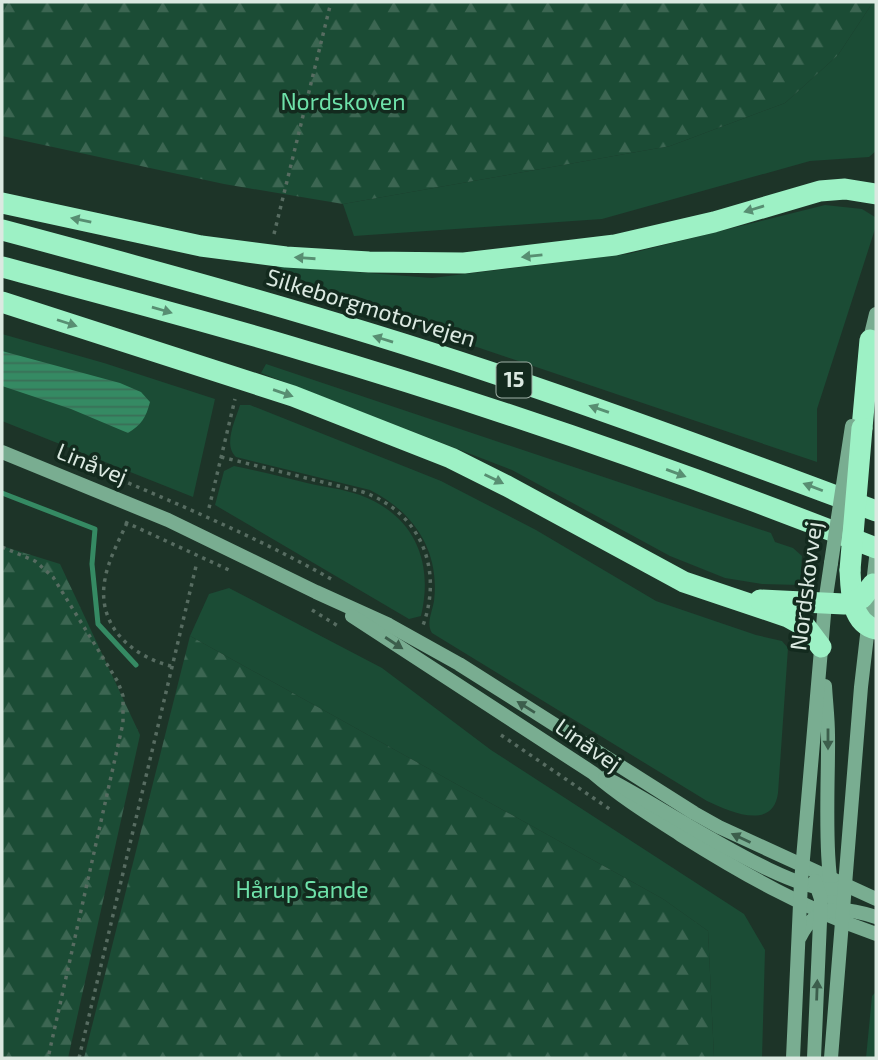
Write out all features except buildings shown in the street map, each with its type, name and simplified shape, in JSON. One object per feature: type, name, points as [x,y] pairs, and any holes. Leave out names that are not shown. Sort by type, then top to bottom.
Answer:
[{"type":"highway","points":[[2,203],[201,246],[274,256],[369,262],[464,263],[615,245],[714,222],[820,191],[845,189],[876,194]]},
{"type":"highway","name":"Silkeborgmotorvejen","points":[[2,230],[158,272],[481,369],[645,425],[876,512]]},
{"type":"highway","name":"15","points":[[2,267],[303,350],[472,403],[630,456],[876,548]]},
{"type":"highway","points":[[2,302],[281,392],[451,458],[684,582],[797,622],[806,627],[821,647]]},
{"type":"highway","points":[[870,340],[840,567],[860,621],[872,628]]},
{"type":"highway","points":[[730,598],[844,604],[867,593],[873,581]]},
{"type":"main road","points":[[870,340],[876,314]]},
{"type":"main road","name":"Linåvej","points":[[2,452],[168,520],[389,625],[436,651],[694,813],[802,874]]},
{"type":"main road","points":[[814,1058],[821,913],[831,885],[872,628],[876,558]]},
{"type":"main road","name":"Nordskovvej","points":[[793,1058],[800,902],[825,603],[840,567]]},
{"type":"main road","name":"Linåvej","points":[[316,592],[712,855],[821,913],[841,914]]},
{"type":"main road","points":[[821,647],[828,731],[831,885],[841,914],[831,1058]]},
{"type":"main road","points":[[593,774],[625,786],[720,845],[772,871],[802,874],[876,900]]},
{"type":"main road","points":[[799,938],[805,926],[821,913]]},
{"type":"main road","points":[[841,914],[876,918]]},
{"type":"main road","points":[[841,914],[876,934]]},
{"type":"path","points":[[274,234],[331,2]]},
{"type":"path","points":[[209,508],[235,399]]},
{"type":"path","points":[[221,457],[363,492],[400,513],[424,548],[430,567],[430,599],[421,630]]},
{"type":"path","points":[[118,516],[127,523],[239,575]]},
{"type":"path","points":[[127,523],[104,579],[107,614],[114,629],[132,649],[146,658],[171,666]]},
{"type":"path","points":[[2,547],[35,561],[53,578],[118,682],[123,696],[123,723],[48,1058]]},
{"type":"path","points":[[79,1058],[197,562]]},
{"type":"path","points":[[302,603],[344,629]]},
{"type":"path","points":[[501,735],[618,815]]},
{"type":"green space","name":"Nordskoven","points":[[2,2],[873,2],[838,55],[785,103],[670,146],[343,204],[224,184],[2,136]]},
{"type":"green space","points":[[873,2],[876,2],[876,151],[869,157],[810,161],[602,219],[354,236],[343,204],[670,146],[785,103],[838,55]]},
{"type":"green space","points":[[825,205],[862,209],[875,217],[875,229],[817,409],[817,462],[273,278],[279,266],[432,278],[628,254]]},
{"type":"green space","points":[[2,334],[215,399],[193,497],[2,421]]},
{"type":"green space","points":[[266,364],[771,533],[775,542],[793,548],[802,556],[800,585],[762,584],[725,578],[670,556],[512,470],[261,373]]},
{"type":"green space","points":[[240,405],[250,405],[441,481],[536,530],[656,601],[756,635],[782,641],[788,648],[778,793],[774,805],[768,812],[749,815],[727,810],[707,801],[432,633],[429,622],[434,601],[433,566],[421,535],[411,522],[386,499],[370,490],[236,457],[230,446],[230,439]]},
{"type":"green space","points":[[234,466],[354,493],[379,504],[394,515],[416,542],[422,559],[425,577],[421,616],[409,619],[215,505],[224,471]]},
{"type":"green space","points":[[2,546],[60,564],[140,735],[68,1058],[2,1058]]},
{"type":"green space","points":[[229,588],[382,668],[491,750],[744,914],[765,950],[762,1058],[714,1058],[708,931],[663,899],[190,636],[209,594]]},
{"type":"green space","name":"Hårup Sande","points":[[190,636],[663,899],[708,931],[714,1058],[84,1058]]},
{"type":"green space","points":[[876,992],[876,1058],[866,1058],[872,996]]},
{"type":"shaded area","points":[[2,351],[120,383],[141,392],[150,402],[147,412],[140,424],[128,433],[71,409],[2,386]]},
{"type":"waterway","points":[[2,493],[95,529],[92,564],[98,624],[136,665]]}]
